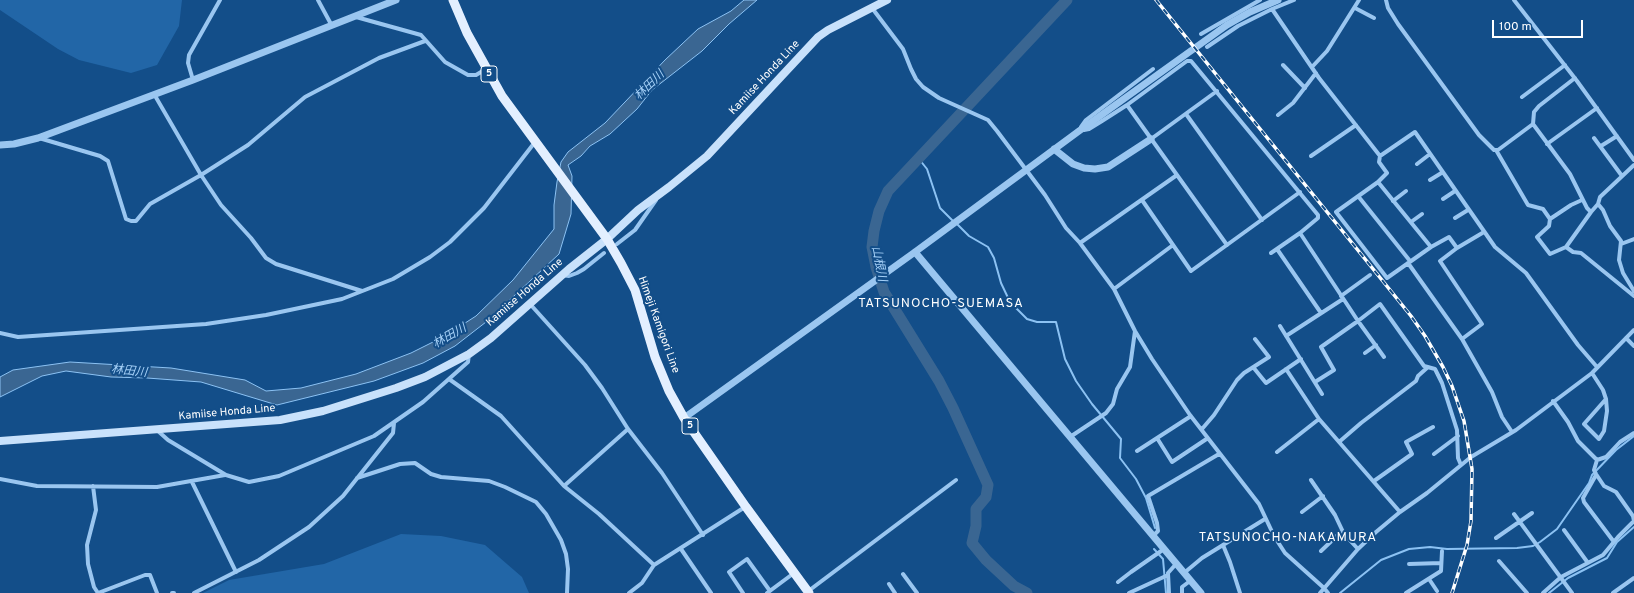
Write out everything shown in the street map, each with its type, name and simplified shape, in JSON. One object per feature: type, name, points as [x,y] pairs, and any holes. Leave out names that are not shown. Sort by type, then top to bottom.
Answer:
[{"type":"main road","name":"Himeji Kamigori Line","points":[[453,0],[467,33],[502,96],[607,240],[635,290],[655,357],[669,391],[684,418],[807,592]]},
{"type":"main road","name":"Kamiise Honda Line","points":[[0,441],[280,420],[323,412],[425,377],[469,354],[491,338],[562,275],[607,240],[638,210],[707,156],[818,37],[828,30],[887,0]]},
{"type":"street","points":[[193,80],[188,63],[189,55],[220,0]]},
{"type":"street","points":[[318,0],[332,26]]},
{"type":"street","points":[[0,145],[14,144],[38,138],[193,80],[396,0]]},
{"type":"street","points":[[1201,34],[1260,0]]},
{"type":"street","points":[[684,418],[915,252],[1054,149],[1228,25],[1250,12],[1278,0]]},
{"type":"street","points":[[1207,47],[1238,26],[1294,0]]},
{"type":"street","points":[[1312,66],[1327,51],[1359,0]]},
{"type":"street","points":[[1386,0],[1388,8],[1398,24],[1479,135],[1496,150],[1528,204],[1542,209],[1550,219],[1549,226],[1537,237],[1550,254],[1566,247],[1598,204],[1600,197],[1634,165]]},
{"type":"street","points":[[1514,0],[1575,78],[1634,160]]},
{"type":"street","points":[[871,8],[903,49],[913,74],[923,87],[939,98],[988,120],[1045,195],[1066,228],[1080,243],[1114,289],[1135,331],[1191,416],[1259,504],[1274,536],[1285,552],[1328,593]]},
{"type":"street","points":[[1355,8],[1374,18]]},
{"type":"street","points":[[1272,9],[1316,73],[1380,156]]},
{"type":"street","points":[[356,17],[421,35],[445,62],[468,76],[476,75],[486,69]]},
{"type":"street","points":[[38,138],[100,156],[108,161],[126,219],[136,221],[150,204],[201,175],[248,145],[305,97],[379,58],[425,41]]},
{"type":"street","points":[[1079,131],[1089,129],[1127,105],[1187,61],[1191,61],[1318,215],[1318,218],[1300,233],[1271,254]]},
{"type":"street","points":[[1283,65],[1305,88]]},
{"type":"street","points":[[1522,97],[1565,65]]},
{"type":"street","points":[[1079,131],[1086,120],[1153,69]]},
{"type":"street","points":[[1278,115],[1293,103],[1316,73]]},
{"type":"street","points":[[1575,78],[1539,106],[1534,112],[1533,124],[1570,174],[1582,200],[1591,212]]},
{"type":"street","points":[[1054,149],[1073,164],[1084,168],[1095,169],[1108,167],[1151,139],[1217,91]]},
{"type":"street","points":[[154,94],[201,175],[221,205],[251,238],[266,258],[276,264],[362,292]]},
{"type":"street","points":[[1127,105],[1227,245]]},
{"type":"street","points":[[1547,144],[1597,108]]},
{"type":"street","points":[[1186,114],[1262,220]]},
{"type":"street","points":[[1496,150],[1533,124]]},
{"type":"street","points":[[1311,156],[1356,125]]},
{"type":"street","points":[[1457,248],[1449,237],[1431,247],[1387,278],[1336,212],[1378,182],[1387,173],[1378,162],[1380,156],[1415,132],[1495,247],[1526,273],[1578,345],[1597,367]]},
{"type":"street","points":[[1601,146],[1617,136]]},
{"type":"street","points":[[1594,138],[1622,176]]},
{"type":"street","points":[[0,333],[18,337],[206,324],[301,309],[342,299],[362,292],[393,278],[430,257],[450,242],[484,208],[536,142]]},
{"type":"street","points":[[1417,164],[1430,154]]},
{"type":"street","points":[[1430,180],[1442,172]]},
{"type":"street","points":[[1080,243],[1177,175]]},
{"type":"street","points":[[1378,182],[1431,247]]},
{"type":"street","points":[[1393,201],[1406,191]]},
{"type":"street","points":[[1443,199],[1455,191]]},
{"type":"street","points":[[617,244],[635,230],[662,192]]},
{"type":"street","points":[[1142,200],[1191,270],[1300,192]]},
{"type":"street","points":[[1358,196],[1409,262],[1462,339],[1492,392],[1502,416],[1512,432]]},
{"type":"street","points":[[1550,219],[1571,205],[1582,200]]},
{"type":"street","points":[[1598,204],[1603,210],[1610,226],[1621,241],[1619,260],[1623,273],[1634,291]]},
{"type":"street","points":[[1455,218],[1468,210]]},
{"type":"street","points":[[1411,222],[1422,214]]},
{"type":"street","points":[[1462,339],[1482,324],[1440,261],[1457,248],[1484,232]]},
{"type":"street","points":[[1300,233],[1358,321],[1384,357]]},
{"type":"street","points":[[1621,244],[1634,239]]},
{"type":"street","points":[[1114,289],[1173,245]]},
{"type":"street","points":[[1566,247],[1573,252],[1581,253],[1634,296]]},
{"type":"street","points":[[1277,249],[1321,313]]},
{"type":"street","points":[[915,252],[1201,593]]},
{"type":"street","points":[[562,275],[569,276],[577,273],[604,253]]},
{"type":"street","points":[[1286,336],[1321,313],[1370,275]]},
{"type":"street","points":[[530,304],[585,365],[602,388],[628,429],[662,473],[703,535]]},
{"type":"street","points":[[1315,382],[1334,370],[1321,347],[1380,304],[1424,366],[1435,369],[1442,383],[1457,430],[1458,458],[1461,464]]},
{"type":"street","points":[[1280,326],[1322,394]]},
{"type":"street","points":[[1320,593],[1358,549],[1400,512],[1428,493],[1461,464],[1512,432],[1592,373],[1634,330]]},
{"type":"street","points":[[1070,437],[1106,413],[1113,404],[1117,389],[1130,367],[1135,331]]},
{"type":"street","points":[[1626,338],[1634,346]]},
{"type":"street","points":[[1202,429],[1214,415],[1237,380],[1244,373],[1269,357],[1255,339]]},
{"type":"street","points":[[1365,353],[1376,345]]},
{"type":"street","points":[[157,430],[168,440],[226,475],[249,482],[279,476],[374,436],[423,402],[468,362],[469,354]]},
{"type":"street","points":[[1253,367],[1266,383],[1301,359]]},
{"type":"street","points":[[1339,442],[1361,423],[1416,381],[1418,376],[1428,367]]},
{"type":"street","points":[[1286,370],[1319,419],[1400,512]]},
{"type":"street","points":[[1592,373],[1603,390],[1606,399],[1607,411],[1604,431],[1599,439],[1584,424],[1606,399]]},
{"type":"street","points":[[449,379],[501,416],[564,486],[599,514],[654,565]]},
{"type":"street","points":[[1553,402],[1568,422],[1578,442],[1597,460]]},
{"type":"street","points":[[1137,451],[1191,416]]},
{"type":"street","points":[[1277,452],[1319,419]]},
{"type":"street","points":[[194,593],[236,572],[309,527],[343,496],[393,433],[394,422]]},
{"type":"street","points":[[1374,481],[1412,454],[1406,442],[1433,427]]},
{"type":"street","points":[[564,486],[628,429]]},
{"type":"street","points":[[1597,460],[1606,457],[1620,442],[1634,433]]},
{"type":"street","points":[[1434,454],[1458,436]]},
{"type":"street","points":[[1157,438],[1172,462],[1208,438]]},
{"type":"street","points":[[1153,536],[1158,531],[1148,496],[1219,454]]},
{"type":"street","points":[[1543,593],[1561,577],[1603,555],[1634,521],[1633,516],[1616,492],[1604,486],[1596,475],[1594,470],[1597,460]]},
{"type":"street","points":[[357,478],[400,464],[415,463],[431,474],[441,477],[489,481],[536,502],[555,528],[566,554],[568,569],[567,593]]},
{"type":"street","points":[[0,479],[37,486],[157,487],[226,475]]},
{"type":"street","points":[[1596,475],[1583,498],[1584,502],[1614,542]]},
{"type":"street","points":[[807,592],[956,480]]},
{"type":"street","points":[[1312,480],[1335,515],[1342,531],[1358,549]]},
{"type":"street","points":[[192,482],[236,572]]},
{"type":"street","points":[[93,486],[96,510],[87,545],[88,564],[94,587],[98,593],[150,575],[157,593]]},
{"type":"street","points":[[1302,512],[1323,496]]},
{"type":"street","points":[[629,593],[642,582],[654,565],[746,507]]},
{"type":"street","points":[[1496,538],[1532,513]]},
{"type":"street","points":[[1514,514],[1572,593]]},
{"type":"street","points":[[1184,573],[1202,558],[1265,518]]},
{"type":"street","points":[[1564,530],[1588,563]]},
{"type":"street","points":[[1321,551],[1342,531]]},
{"type":"street","points":[[1223,545],[1240,593]]},
{"type":"street","points":[[681,549],[711,593]]},
{"type":"street","points":[[1118,582],[1164,549]]},
{"type":"street","points":[[1406,593],[1441,571],[1442,551]]},
{"type":"street","points":[[743,593],[729,572],[747,559],[768,592],[794,573]]},
{"type":"street","points":[[1499,561],[1526,593]]},
{"type":"street","points":[[1410,564],[1442,563]]},
{"type":"street","points":[[1129,593],[1168,575],[1176,564]]},
{"type":"street","points":[[903,574],[917,593]]},
{"type":"street","points":[[1168,575],[1169,593]]},
{"type":"street","points":[[1429,578],[1437,591]]},
{"type":"street","points":[[1613,593],[1634,578]]},
{"type":"street","points":[[1182,593],[1182,587],[1190,581]]},
{"type":"street","points":[[889,584],[895,593]]},
{"type":"shaded area","points":[[0,0],[182,0],[179,26],[157,65],[131,73],[79,60],[58,49],[0,10]]},
{"type":"shaded area","points":[[401,534],[441,536],[485,545],[522,577],[529,593],[203,593],[229,580],[324,564]]},
{"type":"water","name":"林田川","points":[[744,0],[757,0],[729,24],[702,51],[652,90],[637,109],[610,134],[590,146],[581,156],[568,165],[572,176],[571,214],[559,254],[486,322],[455,346],[423,363],[374,381],[277,405],[201,382],[111,377],[66,371],[42,376],[0,397],[0,377],[13,370],[70,362],[171,368],[245,380],[266,391],[301,388],[356,374],[411,353],[445,336],[476,316],[513,280],[554,229],[554,205],[557,182],[561,162],[568,152],[605,123],[665,60],[698,29],[731,11]]},
{"type":"waterway","name":"山根川","points":[[1027,593],[1014,586],[986,560],[972,543],[976,526],[976,509],[986,497],[988,485],[939,381],[884,292],[876,267],[872,247],[879,211],[888,191],[1067,0]]},
{"type":"waterway","points":[[919,159],[927,169],[940,208],[953,221]]},
{"type":"waterway","points":[[957,224],[969,236],[988,247],[994,258],[1001,283],[1010,302],[1027,319],[1037,322],[1056,322],[1065,359],[1076,381],[1092,404],[1121,439],[1120,458],[1136,479],[1146,498],[1155,528]]},
{"type":"waterway","points":[[1340,593],[1381,560],[1409,549],[1430,547],[1447,549],[1517,548],[1533,546],[1557,529],[1589,483],[1592,475],[1616,450],[1634,436]]},
{"type":"waterway","points":[[1549,593],[1568,578],[1607,558],[1617,542],[1634,527]]},
{"type":"waterway","points":[[1154,549],[1163,559],[1166,593]]},
{"type":"railway","points":[[1156,0],[1411,316],[1425,336],[1443,367],[1452,386],[1464,421],[1472,469],[1471,521],[1467,545],[1452,593]]},
{"type":"district","name":"TATSUNOCHO-SUEMASA","points":[[941,304]]},
{"type":"district","name":"TATSUNOCHO-NAKAMURA","points":[[1288,538]]}]
